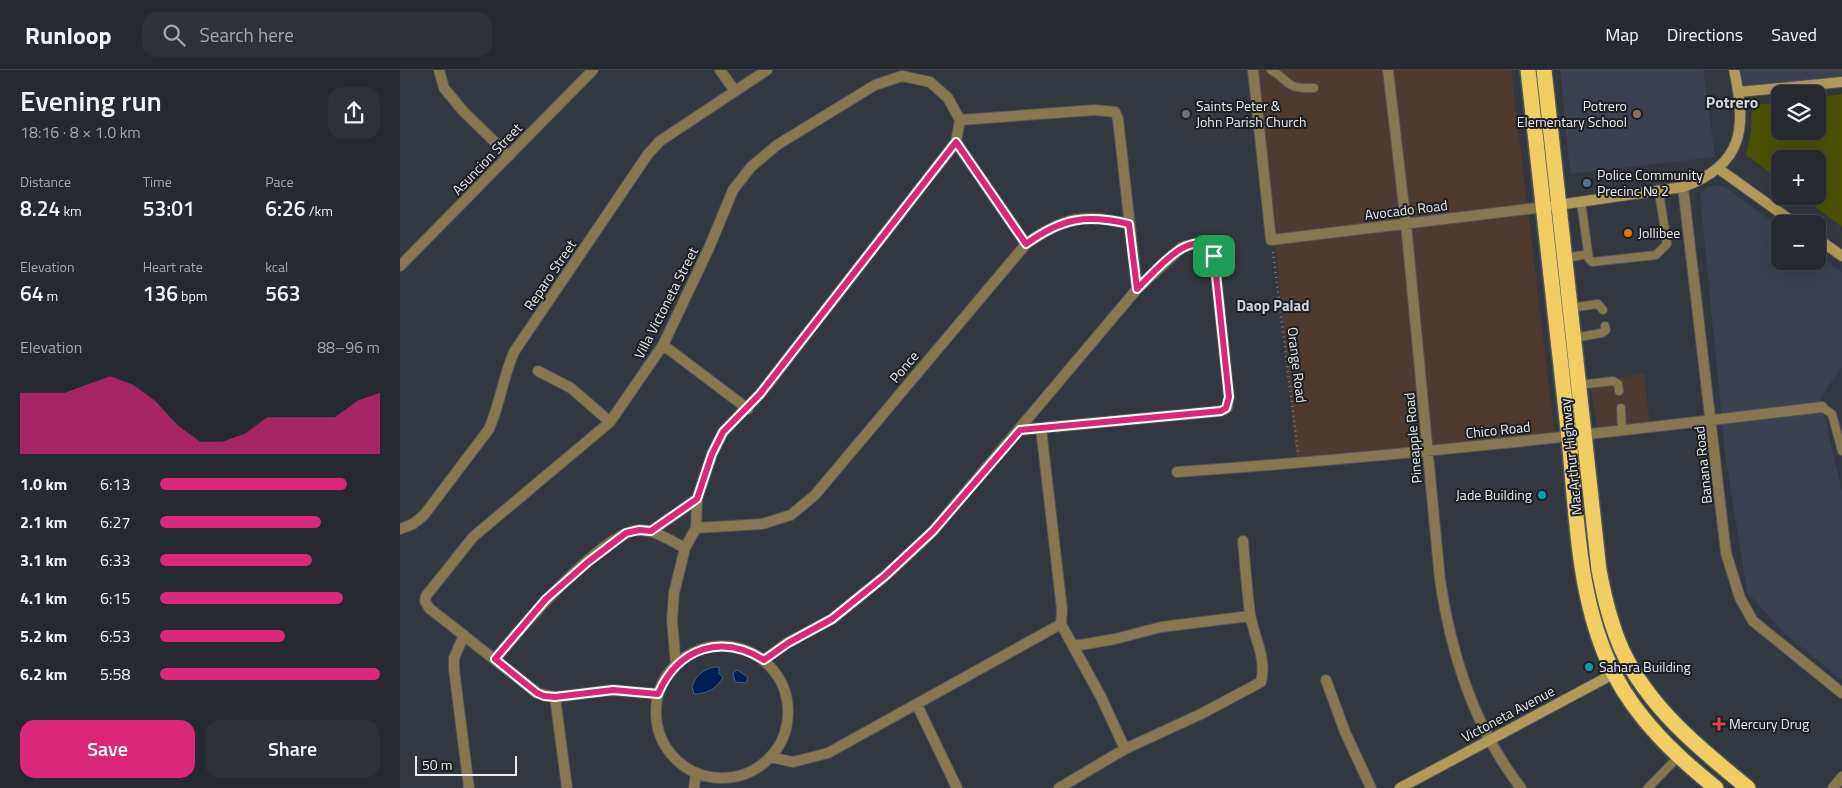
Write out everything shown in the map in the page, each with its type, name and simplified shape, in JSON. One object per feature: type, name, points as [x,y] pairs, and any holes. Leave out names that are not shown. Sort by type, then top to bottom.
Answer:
[{"type":"highway","name":"MacArthur Highway","points":[[1528,70],[1544,207],[1576,437],[1601,579],[1613,626],[1630,665],[1654,700],[1680,729],[1748,788]]},
{"type":"highway","name":"MacArthur Highway","points":[[1544,70],[1579,385],[1576,437],[1577,532],[1583,572],[1598,631],[1614,673],[1643,718],[1712,787]]},
{"type":"main road","points":[[1544,207],[1659,192],[1683,187],[1703,180],[1719,169],[1735,146],[1742,120],[1734,70]]},
{"type":"main road","points":[[1739,92],[1842,82]]},
{"type":"main road","points":[[1719,169],[1783,215]]},
{"type":"main road","points":[[1826,245],[1842,256]]},
{"type":"main road","name":"Victoneta Avenue","points":[[1400,788],[1630,665]]},
{"type":"street","points":[[439,70],[444,88],[463,111],[509,156]]},
{"type":"street","name":"Asuncion Street","points":[[400,266],[593,70]]},
{"type":"street","points":[[720,70],[735,91]]},
{"type":"street","name":"Reparo Street","points":[[400,529],[413,524],[424,515],[489,429],[496,414],[508,365],[514,352],[648,154],[660,142],[767,70]]},
{"type":"street","points":[[1253,70],[1271,240]]},
{"type":"street","name":"Pineapple Road","points":[[1388,70],[1406,224],[1447,626],[1463,680],[1490,739],[1521,788]]},
{"type":"street","name":"Villa Victoneta Street","points":[[464,635],[429,608],[425,601],[426,596],[473,537],[610,422],[663,345],[709,248],[733,190],[751,167],[777,145],[875,86],[902,76],[930,82],[948,98],[960,120]]},
{"type":"street","points":[[676,664],[672,620],[674,593],[686,548],[696,528],[697,499],[712,454],[723,432],[748,409],[956,142],[960,120],[1095,110],[1114,111],[1118,119],[1137,289]]},
{"type":"street","points":[[956,142],[1026,244]]},
{"type":"street","name":"Banana Road","points":[[1683,187],[1712,420],[1726,553],[1740,598],[1753,621],[1842,693]]},
{"type":"street","name":"Avocado Road","points":[[1271,240],[1544,207]]},
{"type":"street","name":"Ponce","points":[[696,528],[762,524],[791,515],[815,494],[1026,244],[1048,228],[1076,219],[1103,218],[1129,224]]},
{"type":"street","points":[[764,660],[788,643],[832,619],[885,576],[933,531],[1137,289],[1182,247],[1197,243],[1211,249],[1214,256],[1229,397],[1226,408],[1221,411],[1020,430]]},
{"type":"street","points":[[663,345],[748,409]]},
{"type":"street","points":[[538,371],[571,388],[610,422]]},
{"type":"street","name":"Chico Road","points":[[1177,472],[1300,464],[1576,437],[1822,407]]},
{"type":"street","points":[[1041,428],[1062,610],[1061,624],[1074,646],[1125,749]]},
{"type":"street","points":[[651,531],[697,499]]},
{"type":"street","points":[[495,659],[546,599],[588,562],[626,533],[639,530],[651,531],[686,548]]},
{"type":"street","points":[[1059,788],[1125,749],[1200,714],[1261,682],[1264,671],[1250,616],[1243,541]]},
{"type":"street","points":[[1074,646],[1115,639],[1161,626],[1250,616]]},
{"type":"street","points":[[770,757],[793,762],[828,754],[1061,624]]},
{"type":"street","points":[[469,788],[454,669],[454,658],[464,635],[537,693],[555,697],[613,690],[658,694]]},
{"type":"street","points":[[714,646],[736,648],[764,660],[773,669],[784,688],[789,710],[786,732],[775,752],[759,767],[739,776],[715,783],[676,760],[662,741],[656,718],[658,694],[665,678],[676,664],[694,652],[714,646]]},
{"type":"street","points":[[1326,680],[1345,732],[1371,788]]},
{"type":"street","points":[[555,697],[567,788]]},
{"type":"street","points":[[917,705],[956,788]]},
{"type":"street","points":[[694,788],[696,773]]},
{"type":"street","points":[[1833,788],[1842,777]]},
{"type":"lane","points":[[1271,70],[1291,86],[1314,88]]},
{"type":"lane","points":[[1581,202],[1589,259],[1595,262],[1661,252],[1667,244],[1659,192]]},
{"type":"lane","points":[[1566,258],[1588,254]]},
{"type":"lane","points":[[1570,308],[1598,304],[1603,310]]},
{"type":"lane","points":[[1573,338],[1602,333],[1606,330],[1605,326]]},
{"type":"lane","points":[[1579,385],[1613,381],[1618,384],[1619,391]]},
{"type":"lane","points":[[1822,407],[1832,414],[1842,451]]},
{"type":"lane","points":[[1621,408],[1622,431]]},
{"type":"lane","points":[[1648,788],[1679,756]]},
{"type":"path","name":"Orange Road","points":[[1271,240],[1300,464]]},
{"type":"shaded area","points":[[1258,70],[1511,70],[1555,435],[1297,465]]},
{"type":"shaded area","name":"Potrero Elementary School","points":[[1560,70],[1703,70],[1715,157],[1570,174]]},
{"type":"shaded area","points":[[1734,70],[1842,70],[1842,77],[1789,85],[1771,85],[1771,88],[1742,92]]},
{"type":"shaded area","points":[[1708,186],[1724,186],[1771,220],[1771,270],[1826,270],[1826,261],[1842,272],[1842,367],[1820,398],[1842,491],[1842,680],[1784,633],[1747,592],[1725,453],[1700,194]]},
{"type":"shaded area","points":[[1644,374],[1650,424],[1597,430],[1590,382]]},
{"type":"green space","points":[[1842,94],[1842,227],[1813,205],[1826,205],[1826,150],[1771,150],[1771,173],[1746,155],[1751,132],[1752,105],[1771,103],[1771,140],[1826,140],[1826,96]]},
{"type":"water","points":[[719,667],[719,674],[723,677],[718,684],[708,692],[694,694],[692,687],[699,675],[710,668]]},
{"type":"water","points":[[737,670],[748,677],[746,683],[735,682],[733,673]]},
{"type":"place","name":"Saints Peter & John Parish Church","points":[[1186,114]]},
{"type":"place","name":"Potrero Elementary School","points":[[1637,114]]},
{"type":"place","name":"Police Community Precinc № 2","points":[[1587,183]]},
{"type":"place","name":"Jollibee","points":[[1628,233]]},
{"type":"place","name":"Jade Building","points":[[1542,495]]},
{"type":"place","name":"Sahara Building","points":[[1589,667]]},
{"type":"place","name":"Mercury Drug","points":[[1719,724]]},
{"type":"district","name":"Potrero","points":[[1732,102]]},
{"type":"district","name":"Daop Palad","points":[[1273,306]]},
{"type":"route","points":[[956,142],[1026,244],[1048,228],[1076,219],[1103,218],[1129,224],[1137,289],[1182,247],[1197,243],[1205,245],[1211,249],[1214,256],[1230,402],[1221,411],[1020,430],[933,531],[885,576],[832,619],[788,643],[764,660],[736,648],[714,646],[694,652],[676,664],[665,678],[658,694],[642,691],[613,690],[555,697],[537,693],[495,659],[546,599],[588,562],[626,533],[639,530],[651,531],[697,499],[712,454],[723,432],[748,409],[956,142]]}]
